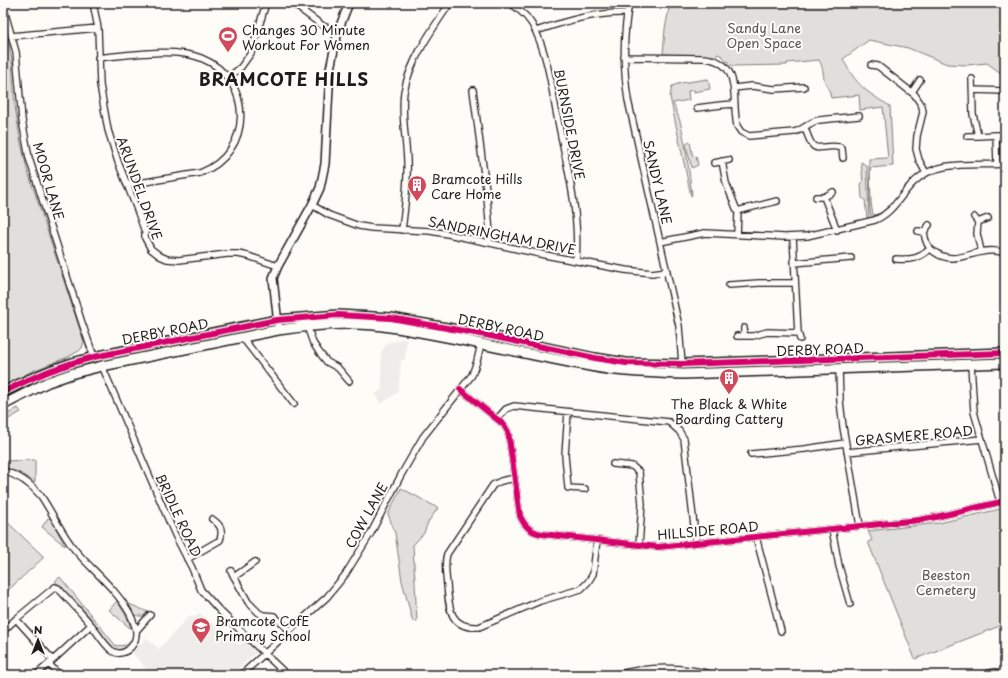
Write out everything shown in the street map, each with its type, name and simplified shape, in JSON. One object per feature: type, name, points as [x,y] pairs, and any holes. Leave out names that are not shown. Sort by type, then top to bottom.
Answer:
[{"type":"highway","name":"DERBY ROAD","points":[[3,392],[65,364],[94,357],[277,320],[338,315],[391,318],[626,363],[682,364],[1005,353]]},
{"type":"highway","name":"DERBY ROAD","points":[[3,405],[48,382],[74,373],[242,337],[307,326],[390,326],[590,366],[623,371],[657,373],[683,374],[1005,363]]},
{"type":"street","name":"ARUNDEL DRIVE","points":[[94,3],[98,28],[98,58],[102,103],[108,130],[113,148],[145,232],[145,238],[151,249],[167,259],[179,260],[238,254],[278,266]]},
{"type":"street","points":[[228,78],[241,67],[250,53],[266,3]]},
{"type":"street","points":[[292,3],[324,26],[338,31]]},
{"type":"street","points":[[278,330],[273,284],[274,274],[320,188],[326,164],[330,69],[338,31],[349,3]]},
{"type":"street","points":[[402,230],[407,170],[404,93],[409,75],[420,52],[450,3]]},
{"type":"street","name":"BURNSIDE DRIVE","points":[[510,3],[526,17],[536,31],[548,69],[574,200],[577,236],[576,260]]},
{"type":"street","name":"SANDY LANE","points":[[629,3],[624,57],[624,78],[679,326],[682,364]]},
{"type":"street","name":"MOOR LANE","points":[[3,6],[16,56],[22,120],[29,158],[94,357]]},
{"type":"street","points":[[536,31],[592,15],[627,13]]},
{"type":"street","points":[[11,36],[98,28]]},
{"type":"street","points":[[98,58],[158,53],[184,54],[201,57],[221,70],[237,93],[241,116],[238,137],[226,156],[213,167],[200,173],[127,185]]},
{"type":"street","points":[[624,57],[713,58],[723,64],[728,69],[732,78],[738,126],[741,132],[748,136],[794,132],[805,128],[812,122],[819,120],[859,116]]},
{"type":"street","points":[[876,64],[919,99],[923,109],[916,149],[919,160],[926,173]]},
{"type":"street","points":[[972,79],[973,114],[978,136]]},
{"type":"street","points":[[912,92],[920,80]]},
{"type":"street","points":[[734,88],[752,86],[774,90],[804,87]]},
{"type":"street","points":[[473,90],[487,197],[490,233],[489,243]]},
{"type":"street","points":[[973,90],[1005,91]]},
{"type":"street","points":[[697,108],[721,104],[735,104]]},
{"type":"street","points":[[805,128],[811,143],[814,146],[820,148],[840,147],[842,149],[843,158]]},
{"type":"street","points":[[996,135],[997,164]]},
{"type":"street","points":[[967,136],[1005,135]]},
{"type":"street","points":[[714,163],[729,160]]},
{"type":"street","points":[[722,161],[726,183],[737,211],[738,235]]},
{"type":"street","points":[[660,242],[701,233],[758,237],[793,237],[807,236],[837,230],[870,222],[886,214],[914,182],[936,168],[949,166],[1005,164]]},
{"type":"street","points":[[816,197],[824,197],[833,192]]},
{"type":"street","points":[[824,197],[837,230]]},
{"type":"street","points":[[737,211],[777,201]]},
{"type":"street","name":"SANDRINGHAM DRIVE","points":[[312,205],[329,215],[359,226],[430,231],[625,270],[652,273],[667,271]]},
{"type":"street","points":[[981,251],[977,234],[976,219],[988,218]]},
{"type":"street","points":[[929,225],[924,232],[925,239],[930,249],[942,257],[951,259],[981,251],[993,250],[1005,253]]},
{"type":"street","points":[[918,231],[924,232]]},
{"type":"street","points":[[737,336],[752,336],[767,332],[799,336],[793,237]]},
{"type":"street","points":[[896,259],[917,258],[930,249]]},
{"type":"street","points":[[904,259],[905,252]]},
{"type":"street","points":[[794,263],[851,258]]},
{"type":"street","points":[[738,278],[739,284]]},
{"type":"street","points":[[729,286],[759,282],[795,283]]},
{"type":"street","points":[[307,326],[313,343],[319,352],[327,362],[338,368],[349,380]]},
{"type":"street","points":[[744,328],[744,336]]},
{"type":"street","points":[[242,337],[294,404]]},
{"type":"street","name":"COW LANE","points":[[242,675],[327,597],[344,575],[371,534],[401,475],[423,437],[474,370],[481,344]]},
{"type":"street","points":[[971,365],[974,412],[1003,501]]},
{"type":"street","name":"BRIDLE ROAD","points":[[102,366],[172,528],[201,590],[207,598],[287,675]]},
{"type":"street","points":[[839,369],[840,401],[845,443],[848,452],[860,526]]},
{"type":"street","name":"HILLSIDE ROAD","points":[[460,389],[504,425],[508,432],[520,516],[523,522],[534,533],[658,547],[936,517],[1003,501]]},
{"type":"street","points":[[497,419],[506,409],[514,406],[669,422],[679,431],[684,439],[696,543]]},
{"type":"street","points":[[568,412],[565,455],[568,488],[585,489]]},
{"type":"street","name":"GRASMERE ROAD","points":[[848,452],[982,439]]},
{"type":"street","points":[[751,454],[805,449],[845,443]]},
{"type":"street","points":[[613,464],[632,466],[638,472],[642,504],[640,545]]},
{"type":"street","points":[[3,471],[21,478],[39,493],[69,543],[119,597],[131,615],[136,630],[135,640],[131,648],[124,653],[117,653],[108,648],[91,625],[58,588],[55,587],[3,631]]},
{"type":"street","points":[[515,478],[501,481],[493,485],[447,554],[445,562],[450,610],[458,622],[468,627],[478,627],[540,601],[581,589],[593,574],[597,540]]},
{"type":"street","points":[[187,559],[220,540],[221,528],[218,523],[212,519]]},
{"type":"street","points":[[832,529],[843,581],[850,604]]},
{"type":"street","points":[[756,537],[782,631]]},
{"type":"street","points":[[234,577],[255,561]]},
{"type":"street","points":[[231,571],[248,602],[259,613],[274,616],[290,631]]},
{"type":"street","points":[[136,630],[150,615]]},
{"type":"street","points":[[16,619],[51,662],[59,675]]},
{"type":"street","points":[[780,624],[787,622]]},
{"type":"street","points":[[36,675],[91,625]]},
{"type":"street","points":[[616,675],[645,669],[666,668],[691,670],[715,675]]},
{"type":"street","points":[[971,675],[986,675],[995,672]]},
{"type":"shaded area","points":[[407,338],[405,360],[401,360],[398,392],[381,404],[375,394],[382,389],[381,352],[387,343]]},
{"type":"shaded area","name":"Bramcote CofE Primary School","points":[[199,613],[240,645],[246,638],[258,651],[231,675],[151,675],[132,652],[147,638],[159,649],[190,615],[195,617]]},
{"type":"green space","name":"Sandy Lane Open Space","points":[[670,3],[1005,3],[1005,76],[987,63],[967,65],[947,64],[908,48],[869,40],[843,59],[852,75],[862,87],[890,106],[893,166],[870,168],[871,203],[873,215],[878,214],[872,217],[870,213],[869,159],[888,158],[883,107],[860,110],[859,95],[831,98],[819,60],[787,63],[787,65],[732,66],[718,54],[715,56],[663,54],[665,29]]},
{"type":"green space","points":[[8,38],[12,62],[15,106],[20,139],[27,169],[84,342],[79,351],[68,357],[30,372],[3,386],[3,45]]},
{"type":"green space","points":[[708,79],[710,89],[694,92],[694,90],[688,91],[689,100],[673,103],[680,121],[684,139],[691,186],[691,196],[670,97],[672,86],[681,83]]},
{"type":"green space","points":[[690,142],[693,157],[696,156],[698,165],[692,168],[686,146],[687,143]]},
{"type":"green space","points":[[861,162],[867,166],[869,218],[867,218],[865,200],[862,198],[861,184],[863,182]]},
{"type":"green space","points":[[18,408],[21,412],[3,422],[3,417]]},
{"type":"green space","points":[[35,460],[35,482],[20,473],[3,467],[3,461]]},
{"type":"green space","points":[[401,488],[438,508],[428,522],[424,533],[413,545],[417,621],[413,622],[402,581],[395,533],[388,514]]},
{"type":"green space","name":"Beeston Cemetery","points":[[1005,508],[1005,624],[915,659],[868,542],[872,540],[868,531],[939,523]]},
{"type":"green space","points":[[3,518],[44,557],[3,595]]},
{"type":"green space","points":[[48,518],[50,518],[65,546],[42,527]]},
{"type":"green space","points":[[60,577],[116,646],[127,645],[132,639],[125,649],[120,650],[113,648],[55,581]]},
{"type":"green space","points":[[117,601],[127,617],[131,629],[109,610]]},
{"type":"green space","points":[[127,603],[149,613],[146,616],[138,616],[130,610],[126,604]]},
{"type":"cycle path","points":[[3,392],[48,372],[94,357],[277,320],[338,315],[391,318],[626,363],[682,364],[1005,353]]},
{"type":"cycle path","points":[[460,389],[504,425],[508,432],[520,516],[529,528],[542,534],[658,547],[919,520],[1005,501]]},
{"type":"place","name":"Changes 30 Minute Workout For Women","points":[[228,53]]},
{"type":"place","name":"Bramcote Hills Care Home","points":[[417,202]]},
{"type":"place","name":"The Black & White Boarding Cattery","points":[[729,395]]},
{"type":"place","name":"Bramcote CofE Primary School","points":[[201,644]]},
{"type":"district","name":"BRAMCOTE HILLS","points":[[284,79]]}]
